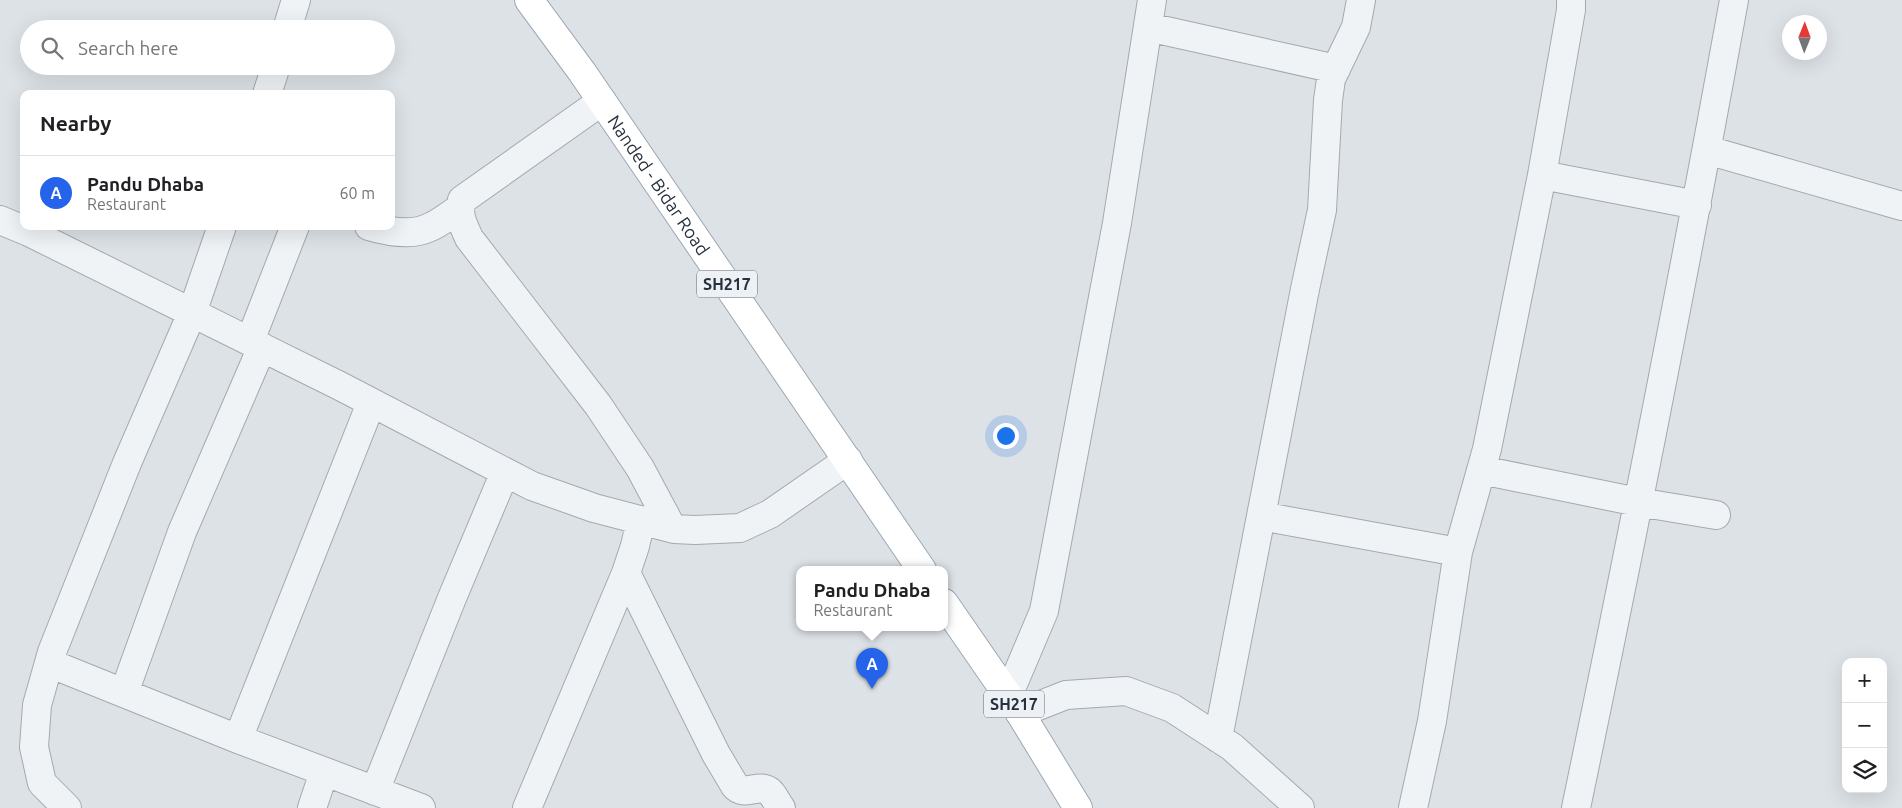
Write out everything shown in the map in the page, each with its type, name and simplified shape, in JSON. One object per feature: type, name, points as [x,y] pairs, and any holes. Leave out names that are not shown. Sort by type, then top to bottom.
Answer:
[{"type":"main road","name":"Nanded - Bidar Road","points":[[528,0],[602,101],[919,566]]},
{"type":"main road","name":"SH217","points":[[948,609],[1014,704],[1078,808]]},
{"type":"street","points":[[290,20],[296,0]]},
{"type":"street","points":[[1152,0],[1117,223],[1044,611],[1014,704],[1066,695],[1126,691],[1172,708],[1232,747],[1300,808]]},
{"type":"street","points":[[1218,738],[1322,210],[1328,100],[1331,79],[1356,27],[1361,0]]},
{"type":"street","points":[[1413,808],[1432,720],[1458,552],[1487,449],[1542,175],[1571,10],[1571,0]]},
{"type":"street","points":[[1576,808],[1697,205],[1734,0]]},
{"type":"street","points":[[1148,27],[1336,69]]},
{"type":"street","points":[[268,90],[273,75]]},
{"type":"street","points":[[602,101],[462,200],[459,209],[460,220],[469,238],[598,405],[640,468],[672,528]]},
{"type":"street","points":[[1707,150],[1902,206]]},
{"type":"street","points":[[1542,175],[1697,205]]},
{"type":"street","points":[[382,230],[405,232],[428,229],[459,209]]},
{"type":"street","points":[[0,220],[20,229]]},
{"type":"street","points":[[23,230],[256,344],[532,486],[594,508],[672,528],[695,530],[740,528],[770,514],[848,460]]},
{"type":"street","points":[[67,808],[42,783],[34,747],[37,705],[49,663],[128,463],[192,313],[221,230]]},
{"type":"street","points":[[124,693],[182,532],[256,344],[294,230]]},
{"type":"street","points":[[238,739],[371,403]]},
{"type":"street","points":[[1481,470],[1638,502],[1716,515]]},
{"type":"street","points":[[376,791],[452,598],[505,472]]},
{"type":"street","points":[[1261,516],[1458,552]]},
{"type":"street","points":[[527,808],[626,573],[635,546],[640,520]]},
{"type":"street","points":[[626,573],[716,754],[735,786],[738,790],[745,791],[763,788],[770,792],[781,808]]},
{"type":"street","points":[[49,663],[238,739],[421,808]]},
{"type":"street","points":[[312,808],[324,772]]},
{"type":"place","name":"Pandu Dhaba","points":[[872,689]]}]
